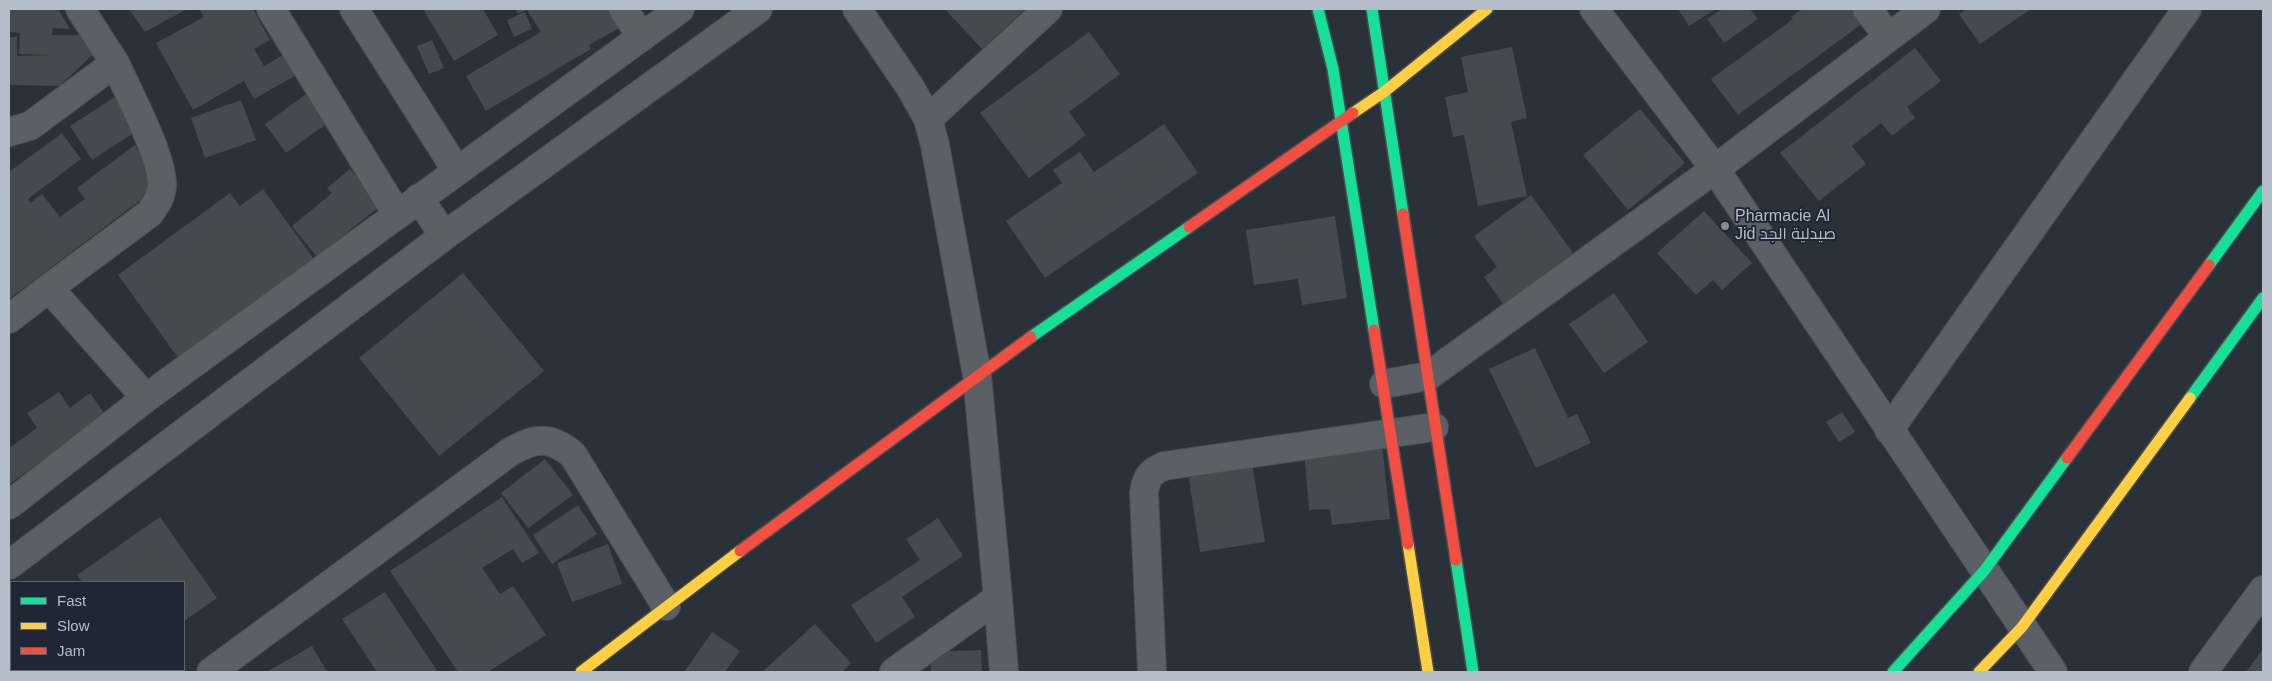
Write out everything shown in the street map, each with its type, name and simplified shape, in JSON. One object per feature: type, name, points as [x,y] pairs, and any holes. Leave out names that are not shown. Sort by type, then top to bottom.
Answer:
[{"type":"street","points":[[9,319],[150,213],[159,200],[162,187],[157,160],[115,63],[80,9]]},
{"type":"street","points":[[271,9],[397,214]]},
{"type":"street","points":[[354,9],[457,171]]},
{"type":"street","points":[[623,9],[642,37]]},
{"type":"street","points":[[9,504],[146,398],[680,9]]},
{"type":"street","points":[[9,565],[444,236],[758,9]]},
{"type":"street","points":[[857,9],[910,87],[928,119],[940,169],[977,375],[1004,672]]},
{"type":"street","points":[[928,119],[1048,9]]},
{"type":"street","points":[[1318,9],[1333,69],[1428,672]]},
{"type":"street","points":[[1372,9],[1428,376],[1434,427],[1473,672]]},
{"type":"street","points":[[581,672],[666,606],[977,375],[1384,92],[1487,9]]},
{"type":"street","points":[[1594,9],[1715,169],[2053,672]]},
{"type":"street","points":[[1867,9],[1889,37]]},
{"type":"street","points":[[1384,384],[1428,376],[1715,169],[1926,9]]},
{"type":"street","points":[[1889,430],[2187,9]]},
{"type":"street","points":[[9,132],[30,126],[115,63]]},
{"type":"street","points":[[1893,672],[1984,570],[2263,191]]},
{"type":"street","points":[[419,198],[444,236]]},
{"type":"street","points":[[49,288],[146,398]]},
{"type":"street","points":[[1979,672],[2022,627],[2263,298]]},
{"type":"street","points":[[1152,672],[1144,493],[1148,475],[1164,466],[1434,427]]},
{"type":"street","points":[[211,672],[510,452],[523,444],[536,441],[551,441],[573,455],[666,606]]},
{"type":"street","points":[[2204,672],[2263,590]]},
{"type":"street","points":[[894,672],[998,598]]},
{"type":"building","points":[[9,9],[58,9],[70,29],[53,28],[52,35],[82,35],[97,51],[59,86],[9,85],[9,37],[17,37],[17,56],[52,55],[19,54],[20,33],[9,32]]},
{"type":"building","points":[[129,9],[187,9],[145,32]]},
{"type":"building","points":[[199,9],[253,9],[270,40],[254,49],[264,66],[290,51],[302,72],[254,99],[244,81],[193,110],[156,43],[204,17]]},
{"type":"building","points":[[423,9],[483,9],[498,35],[454,61]]},
{"type":"building","points":[[515,9],[619,9],[628,23],[589,45],[591,49],[486,111],[466,76],[541,32],[527,10],[518,14]]},
{"type":"building","points":[[945,9],[1025,9],[982,49]]},
{"type":"building","points":[[1678,9],[1716,9],[1689,26]]},
{"type":"building","points":[[1722,9],[1750,9],[1758,19],[1724,43],[1707,19]]},
{"type":"building","points":[[1802,9],[1853,9],[1863,23],[1738,115],[1711,79],[1793,19],[1791,17]]},
{"type":"building","points":[[1967,9],[2031,9],[1980,44],[1959,14]]},
{"type":"building","points":[[525,12],[532,29],[514,37],[507,20]]},
{"type":"building","points":[[1089,32],[1120,74],[1069,112],[1086,135],[1029,178],[980,113]]},
{"type":"building","points":[[432,40],[444,68],[429,74],[417,46]]},
{"type":"building","points":[[1512,47],[1527,118],[1511,122],[1527,196],[1478,206],[1464,135],[1453,137],[1445,97],[1468,92],[1461,57]]},
{"type":"building","points":[[1915,48],[1941,81],[1907,107],[1915,118],[1892,136],[1881,123],[1852,146],[1866,164],[1819,201],[1780,153]]},
{"type":"building","points":[[312,90],[333,119],[286,153],[265,124]]},
{"type":"building","points":[[118,95],[140,129],[92,160],[70,126]]},
{"type":"building","points":[[241,100],[256,140],[205,158],[191,118]]},
{"type":"building","points":[[1640,109],[1685,163],[1628,210],[1583,155]]},
{"type":"building","points":[[1164,124],[1198,173],[1045,278],[1006,221],[1062,183],[1053,170],[1080,152],[1094,172]]},
{"type":"building","points":[[62,133],[81,159],[28,199],[30,203],[42,194],[60,217],[85,199],[77,188],[135,145],[159,186],[9,299],[9,172]]},
{"type":"building","points":[[350,169],[380,206],[317,257],[292,226],[332,193],[327,188]]},
{"type":"building","points":[[263,189],[314,259],[179,359],[118,275],[230,193],[240,206]]},
{"type":"building","points":[[1531,195],[1573,253],[1503,304],[1484,277],[1497,267],[1474,236]]},
{"type":"building","points":[[1704,211],[1752,263],[1722,290],[1713,280],[1696,295],[1657,253]]},
{"type":"building","points":[[1335,216],[1347,298],[1302,305],[1298,279],[1254,285],[1246,230]]},
{"type":"building","points":[[463,273],[544,371],[439,456],[359,358]]},
{"type":"building","points":[[1614,293],[1648,342],[1604,373],[1569,324]]},
{"type":"building","points":[[1535,348],[1568,418],[1577,414],[1591,443],[1536,468],[1489,369]]},
{"type":"building","points":[[59,392],[70,408],[90,393],[106,416],[9,484],[9,444],[11,447],[37,428],[27,413]]},
{"type":"building","points":[[1842,412],[1855,432],[1839,442],[1826,422]]},
{"type":"building","points":[[1382,444],[1390,519],[1332,525],[1330,509],[1309,510],[1304,451]]},
{"type":"building","points":[[545,459],[573,495],[528,528],[501,493]]},
{"type":"building","points":[[1252,463],[1265,542],[1200,552],[1188,473]]},
{"type":"building","points":[[502,497],[539,553],[522,563],[513,549],[482,568],[500,594],[513,586],[546,635],[488,672],[458,672],[390,571]]},
{"type":"building","points":[[578,505],[597,534],[552,564],[533,535]]},
{"type":"building","points":[[160,517],[217,598],[185,620],[185,581],[81,581],[77,575]]},
{"type":"building","points":[[938,518],[963,556],[902,597],[915,617],[876,643],[851,605],[920,560],[906,539]]},
{"type":"building","points":[[608,544],[622,584],[572,602],[557,563]]},
{"type":"building","points":[[385,592],[438,672],[377,672],[342,619]]},
{"type":"building","points":[[815,624],[851,663],[842,672],[762,672]]},
{"type":"building","points":[[712,632],[740,651],[725,672],[684,672]]},
{"type":"building","points":[[312,646],[327,672],[266,672]]},
{"type":"building","points":[[2263,649],[2263,672],[2246,672]]},
{"type":"building","points":[[981,650],[982,672],[931,672],[930,652]]},
{"type":"traffic: fast","points":[[1318,9],[1333,69],[1374,330]]},
{"type":"traffic: fast","points":[[1372,9],[1403,214]]},
{"type":"traffic: fast","points":[[2209,265],[2263,191]]},
{"type":"traffic: fast","points":[[1031,337],[1189,227]]},
{"type":"traffic: fast","points":[[2190,398],[2263,298]]},
{"type":"traffic: fast","points":[[1893,672],[1984,571],[2067,458]]},
{"type":"traffic: fast","points":[[1456,560],[1473,672]]},
{"type":"traffic: slow","points":[[1353,113],[1384,92],[1487,9]]},
{"type":"traffic: slow","points":[[1979,672],[2022,627],[2190,398]]},
{"type":"traffic: slow","points":[[1408,544],[1428,672]]},
{"type":"traffic: slow","points":[[581,672],[740,551]]},
{"type":"traffic: jam","points":[[1189,227],[1353,113]]},
{"type":"traffic: jam","points":[[1403,214],[1456,560]]},
{"type":"traffic: jam","points":[[2067,458],[2209,265]]},
{"type":"traffic: jam","points":[[1374,330],[1408,544]]},
{"type":"traffic: jam","points":[[740,551],[1031,337]]},
{"type":"place","name":"Pharmacie Al Jid صيدلية الجد","points":[[1725,226]]}]
